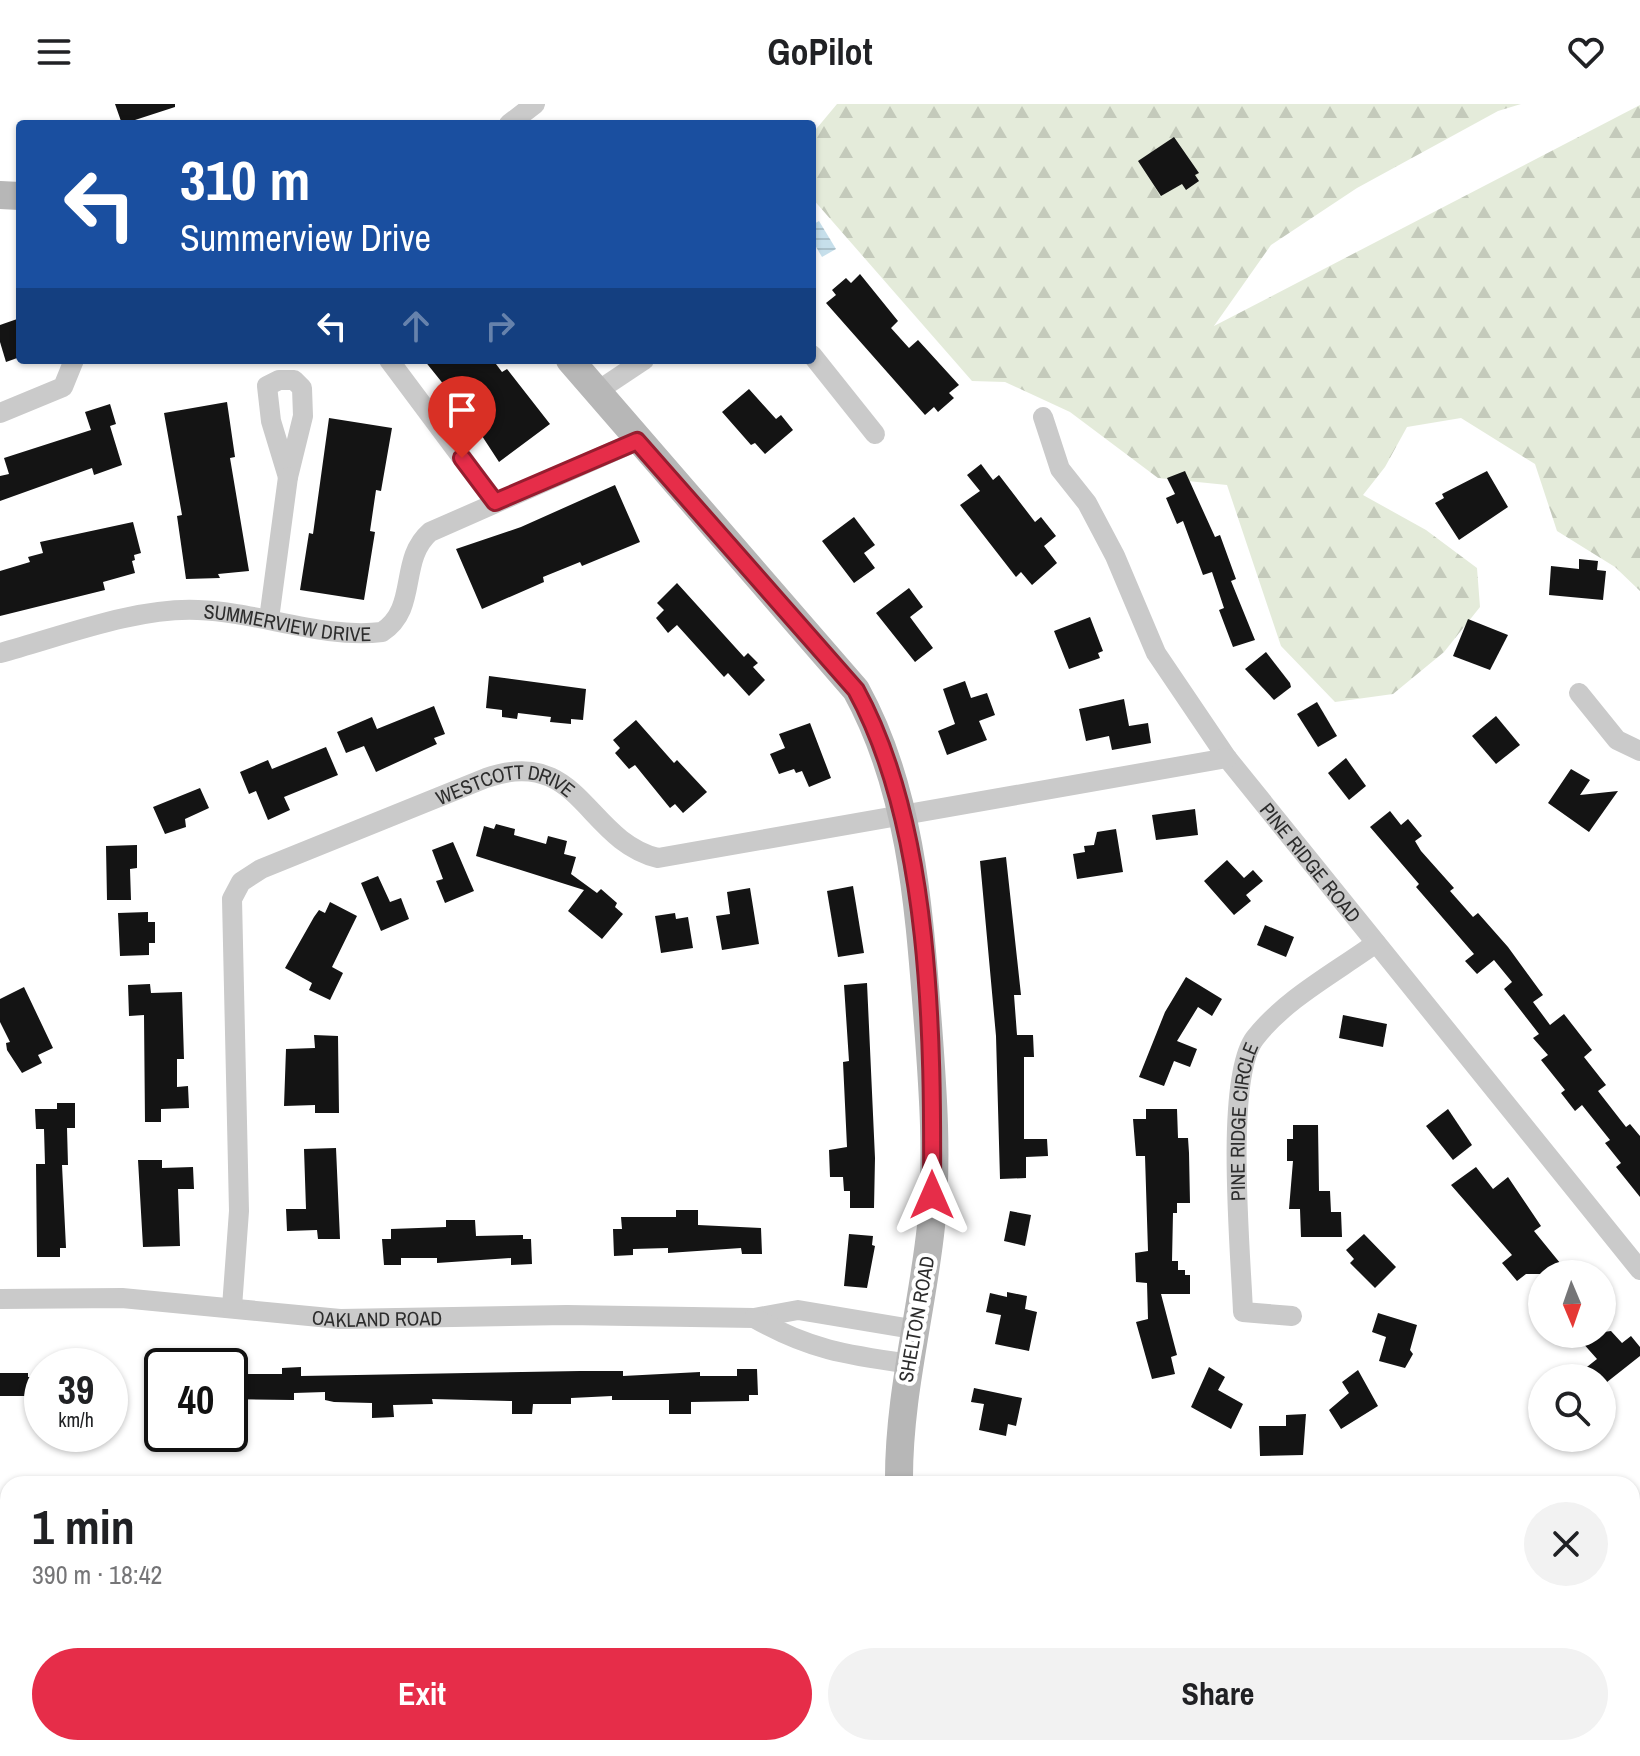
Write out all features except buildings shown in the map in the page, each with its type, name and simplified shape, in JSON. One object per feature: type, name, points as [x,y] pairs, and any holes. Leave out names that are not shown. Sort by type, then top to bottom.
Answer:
[{"type":"street","points":[[816,360],[875,434]]},
{"type":"street","points":[[0,413],[63,387],[72,364]]},
{"type":"street","points":[[392,364],[495,502]]},
{"type":"street","name":"SHELTON ROAD","points":[[573,364],[856,690],[878,730],[902,815],[920,922],[933,1091],[932,1222],[918,1330],[902,1402],[899,1476]]},
{"type":"street","points":[[596,392],[638,364]]},
{"type":"street","name":"PINE RIDGE ROAD","points":[[1043,417],[1060,469],[1087,503],[1115,556],[1156,653],[1227,758],[1640,1270]]},
{"type":"street","name":"SUMMERVIEW DRIVE","points":[[0,653],[167,612],[197,610],[324,630],[382,632],[401,614],[410,565],[419,542],[449,521],[637,441]]},
{"type":"street","points":[[269,619],[288,477]]},
{"type":"street","points":[[1579,693],[1617,740],[1640,751]]},
{"type":"street","name":"WESTCOTT DRIVE","points":[[232,1307],[239,1211],[232,899],[241,882],[261,869],[472,783],[522,770],[557,778],[575,791],[627,844],[642,854],[658,858],[1227,758]]},
{"type":"street","name":"PINE RIDGE CIRCLE","points":[[1292,1316],[1243,1312],[1238,1147],[1243,1061],[1254,1039],[1284,1009],[1376,943]]},
{"type":"street","name":"OAKLAND ROAD","points":[[0,1299],[122,1298],[340,1319],[567,1315],[754,1318],[798,1310],[918,1330]]},
{"type":"street","name":"OAKLAND ROAD","points":[[754,1318],[794,1341],[850,1355],[910,1364]]},
{"type":"green space","points":[[837,104],[1521,104],[1498,111],[1357,188],[1271,245],[1214,326],[1640,105],[1640,591],[1615,567],[1557,531],[1535,464],[1461,418],[1407,427],[1385,467],[1363,495],[1426,530],[1477,568],[1480,607],[1444,652],[1393,694],[1335,702],[1281,646],[1227,485],[1158,478],[1070,412],[1005,382],[972,381],[816,203],[816,129]]},
{"type":"water","points":[[819,221],[836,249],[822,257],[816,247],[816,223]]},
{"type":"route","points":[[462,458],[495,502],[637,441],[856,690],[878,730],[893,774],[920,922],[933,1091],[932,1195]]}]
